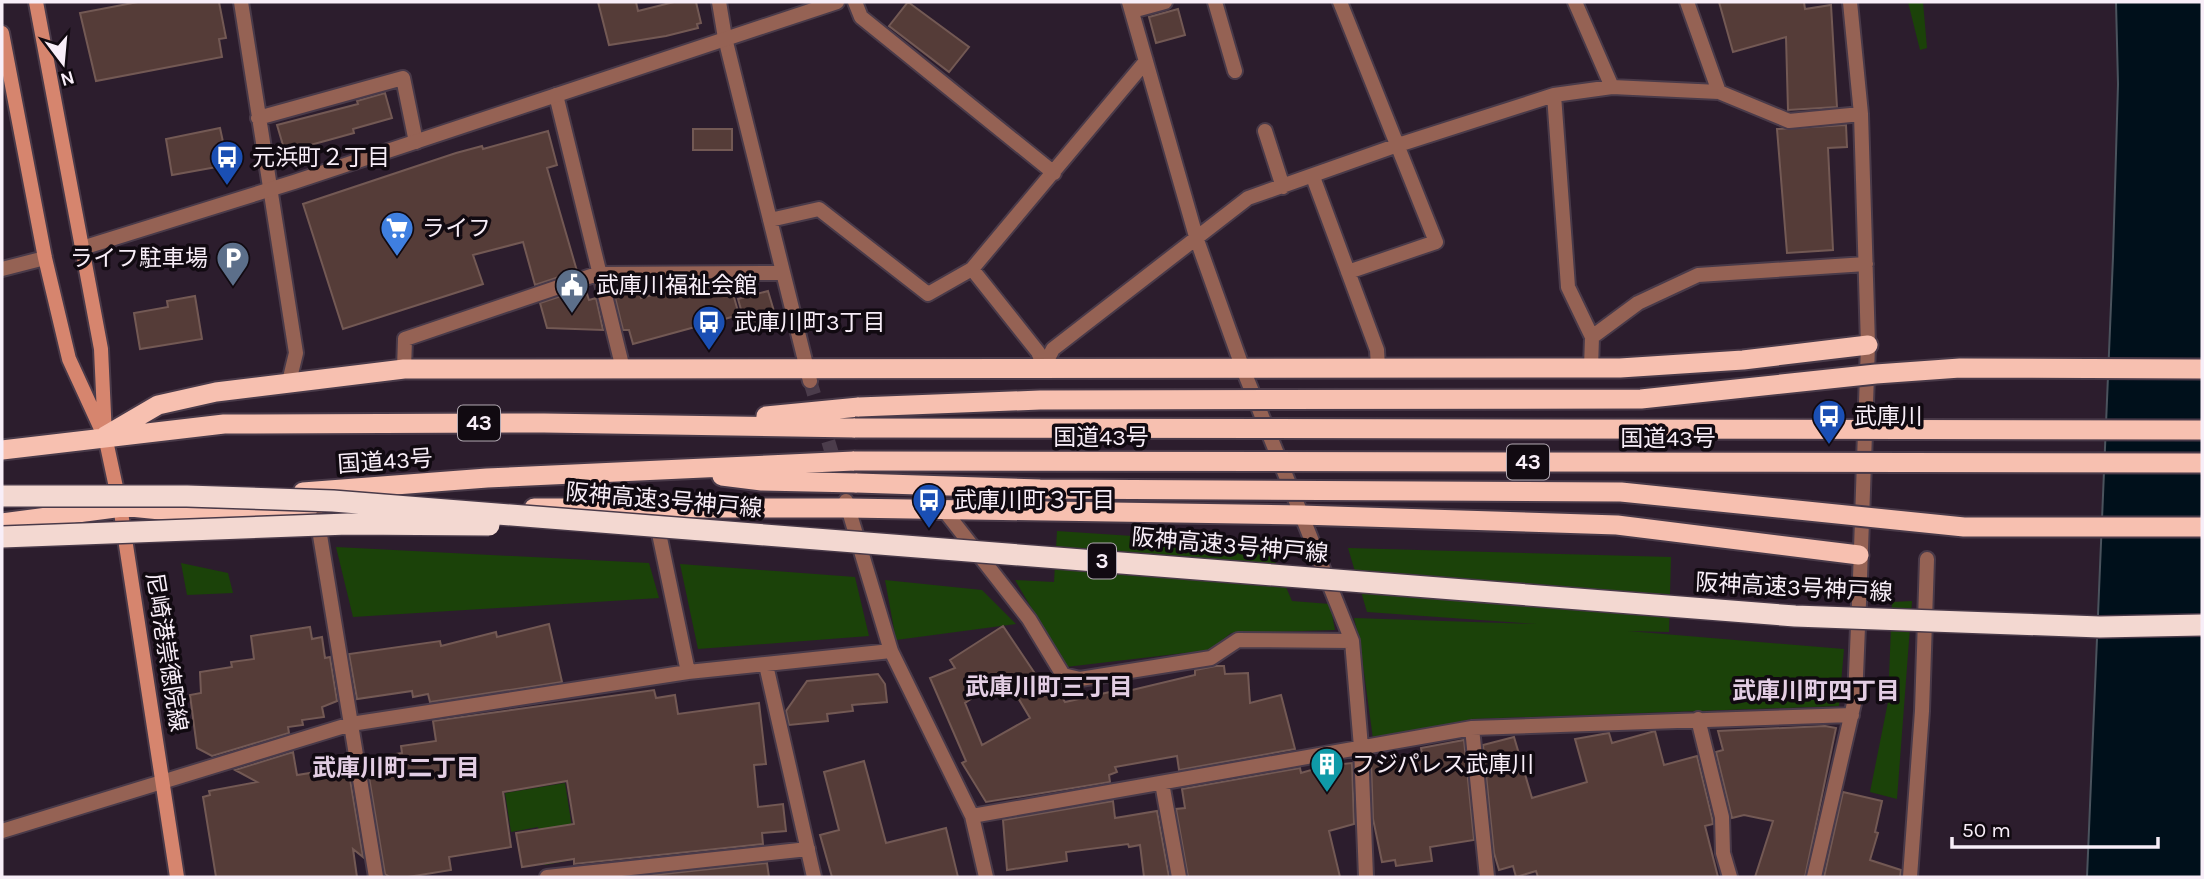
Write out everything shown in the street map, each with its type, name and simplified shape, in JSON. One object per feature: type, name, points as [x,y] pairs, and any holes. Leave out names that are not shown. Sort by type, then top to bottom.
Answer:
[{"type":"highway","points":[[105,436],[158,405],[216,392],[404,369],[623,369],[808,374],[1044,366],[1243,369],[1591,368],[1813,353],[1868,345]]},
{"type":"highway","points":[[661,425],[859,407],[1040,400],[1641,399],[1876,374],[1960,368],[2202,369]]},
{"type":"highway","name":"国道43号","points":[[2,450],[225,424],[2202,430]]},
{"type":"highway","name":"国道43号","points":[[2,523],[120,506],[486,478],[854,461],[2202,463]]},
{"type":"highway","points":[[669,469],[762,481],[1054,489],[1621,492],[1964,527],[2202,527]]},
{"type":"highway","name":"阪神高速3号神戸線","points":[[2,496],[187,496],[333,500],[1795,616],[2101,627],[2202,627]]},
{"type":"highway","points":[[120,506],[191,513],[316,509],[654,508],[847,504],[944,510],[1301,515],[1617,525],[1859,555]]},
{"type":"highway","name":"阪神高速3号神戸線","points":[[2,537],[348,524],[648,528],[1801,623],[2100,632],[2202,627]]},
{"type":"main road","name":"尼崎港崇徳院線","points":[[36,2],[103,362],[105,436],[120,506],[177,877]]},
{"type":"main road","name":"尼崎港崇徳院線","points":[[2,33],[45,258],[69,359],[105,436]]},
{"type":"street","points":[[241,2],[296,354],[289,382]]},
{"type":"street","points":[[719,2],[725,38],[808,374]]},
{"type":"street","points":[[82,248],[270,190],[837,2]]},
{"type":"street","points":[[855,2],[861,17],[1054,173]]},
{"type":"street","points":[[1165,2],[1131,6],[1197,240],[1243,369],[1352,641],[1361,747],[1366,877]]},
{"type":"street","points":[[1215,2],[1235,71]]},
{"type":"street","points":[[1340,2],[1395,146],[1436,242],[1348,272]]},
{"type":"street","points":[[1575,2],[1612,87]]},
{"type":"street","points":[[1687,2],[1719,92]]},
{"type":"street","points":[[1814,877],[1852,715],[1868,345],[1861,114],[1850,2]]},
{"type":"street","points":[[770,220],[819,209],[928,294],[972,269],[1146,61]]},
{"type":"street","points":[[258,118],[402,78],[416,142]]},
{"type":"street","points":[[1044,366],[1053,349],[1248,198],[1395,146],[1554,95],[1612,87],[1719,92],[1789,121],[1861,114]]},
{"type":"street","points":[[556,95],[597,274],[623,369]]},
{"type":"street","points":[[1554,95],[1569,287],[1592,337],[1591,368]]},
{"type":"street","points":[[1265,131],[1283,187]]},
{"type":"street","points":[[1313,177],[1377,350],[1378,367]]},
{"type":"street","points":[[2,270],[45,258]]},
{"type":"street","points":[[1592,337],[1638,303],[1698,275],[1866,264]]},
{"type":"street","points":[[972,269],[1038,352],[1044,366]]},
{"type":"street","points":[[404,369],[405,339],[597,274],[783,273]]},
{"type":"street","points":[[847,504],[891,651],[972,816],[986,877]]},
{"type":"street","points":[[654,508],[688,672]]},
{"type":"street","points":[[316,509],[376,877]]},
{"type":"street","points":[[944,510],[1029,619],[1063,675],[1080,679],[1211,658],[1238,640],[1352,641]]},
{"type":"street","points":[[1910,877],[1923,705],[1927,559]]},
{"type":"street","points":[[2,831],[351,724],[688,672],[891,651]]},
{"type":"street","points":[[766,665],[814,877]]},
{"type":"street","points":[[972,816],[1472,729],[1852,715]]},
{"type":"street","points":[[1698,719],[1723,817],[1723,853],[1730,877]]},
{"type":"street","points":[[1472,729],[1485,877]]},
{"type":"street","points":[[1161,783],[1179,877]]},
{"type":"street","points":[[547,877],[808,849]]},
{"type":"green space","points":[[1908,2],[1923,2],[1927,48],[1920,50]]},
{"type":"green space","points":[[1057,531],[1268,545],[1292,601],[1330,604],[1335,630],[1231,633],[1210,650],[1066,667],[1015,580],[1054,582]]},
{"type":"green space","points":[[336,547],[649,563],[659,598],[353,617]]},
{"type":"green space","points":[[1348,548],[1671,557],[1669,632],[1628,631],[1844,649],[1839,706],[1472,719],[1373,739],[1354,618],[1537,624],[1367,612]]},
{"type":"green space","points":[[181,563],[228,573],[233,593],[187,595]]},
{"type":"green space","points":[[680,564],[855,577],[869,636],[698,649]]},
{"type":"green space","points":[[885,580],[982,590],[1016,624],[896,640]]},
{"type":"green space","points":[[1912,601],[1897,799],[1870,792],[1888,702],[1892,602]]},
{"type":"green space","points":[[565,783],[577,859],[545,865],[538,827],[511,832],[505,793]]},
{"type":"water","points":[[2116,2],[2202,2],[2202,877],[2087,877],[2113,257],[2118,84]]},
{"type":"building","points":[[138,2],[219,2],[226,38],[219,39],[222,57],[96,81],[80,13]]},
{"type":"building","points":[[598,2],[636,2],[638,11],[674,2],[696,2],[701,23],[697,24],[698,28],[666,36],[609,45]]},
{"type":"building","points":[[908,2],[969,47],[949,72],[889,26]]},
{"type":"building","points":[[1719,2],[1804,2],[1805,9],[1831,5],[1837,107],[1788,110],[1786,37],[1733,52]]},
{"type":"building","points":[[1178,9],[1185,35],[1156,43],[1149,17]]},
{"type":"building","points":[[385,93],[392,118],[353,129],[354,133],[285,152],[277,125],[358,104],[357,101]]},
{"type":"building","points":[[1846,125],[1847,147],[1828,148],[1833,250],[1787,253],[1777,129]]},
{"type":"building","points":[[220,128],[228,165],[172,175],[166,139]]},
{"type":"building","points":[[693,129],[732,129],[732,150],[693,150]]},
{"type":"building","points":[[548,131],[557,165],[547,168],[577,271],[535,285],[523,242],[473,255],[483,284],[343,329],[303,204],[456,153],[482,146],[483,149]]},
{"type":"building","points":[[730,283],[739,315],[633,344],[629,330],[623,330],[614,293],[638,287],[641,298],[694,284],[696,291]]},
{"type":"building","name":"武庫川福祉会館","points":[[585,288],[589,300],[596,298],[603,330],[547,328],[540,303]]},
{"type":"building","points":[[768,291],[776,318],[746,327],[738,299]]},
{"type":"building","points":[[195,296],[202,339],[140,349],[134,313],[168,307],[167,301]]},
{"type":"building","points":[[549,624],[562,682],[430,702],[428,694],[413,697],[412,691],[357,699],[349,654],[440,641],[441,646],[496,632],[497,637]]},
{"type":"building","points":[[1003,626],[1040,681],[1048,676],[1065,702],[1110,692],[1111,695],[1195,675],[1195,670],[1224,666],[1225,674],[1248,673],[1250,703],[1281,695],[1295,749],[1179,770],[1177,756],[1115,767],[1117,772],[1109,775],[1110,782],[986,802],[962,763],[966,761],[930,678],[955,668],[950,660]],"holes":[[[1005,676],[1030,718],[982,745],[965,703]]]},
{"type":"building","points":[[310,627],[312,639],[322,637],[325,658],[330,657],[337,701],[322,707],[324,717],[302,720],[303,725],[288,727],[289,733],[212,756],[197,748],[190,695],[201,693],[200,672],[232,667],[231,662],[254,659],[251,636]]},
{"type":"building","points":[[878,674],[885,684],[887,702],[852,705],[853,711],[827,714],[828,721],[789,725],[786,711],[807,681]]},
{"type":"building","points":[[654,690],[656,698],[675,695],[678,714],[759,703],[766,764],[754,765],[758,807],[783,804],[786,831],[762,833],[763,844],[574,864],[574,859],[522,867],[516,833],[574,824],[567,781],[503,792],[511,847],[449,857],[451,870],[408,877],[390,877],[385,874],[367,765],[377,763],[376,757],[402,753],[401,746],[436,741],[433,721]]},
{"type":"building","points":[[1825,726],[1836,728],[1805,877],[1755,877],[1773,821],[1744,815],[1732,818],[1716,752],[1723,750],[1718,731]]},
{"type":"building","points":[[1655,731],[1664,765],[1697,756],[1712,818],[1713,824],[1705,826],[1718,877],[1538,877],[1536,871],[1516,877],[1513,866],[1499,870],[1494,853],[1483,745],[1514,737],[1532,798],[1587,782],[1575,739],[1609,733],[1612,743]]},
{"type":"building","points":[[1464,740],[1474,840],[1430,847],[1432,861],[1396,866],[1395,860],[1382,862],[1373,819],[1371,760],[1422,754],[1421,748]]},
{"type":"building","points":[[293,752],[297,775],[348,767],[363,857],[353,849],[357,877],[216,877],[203,797],[210,795],[209,791],[257,782],[235,770]]},
{"type":"building","points":[[864,761],[886,843],[946,828],[958,877],[832,877],[820,835],[839,830],[824,772]]},
{"type":"building","points":[[1342,761],[1343,764],[1352,763],[1354,824],[1329,831],[1340,877],[1188,877],[1176,809],[1185,808],[1182,789],[1300,768],[1301,773]]},
{"type":"building","points":[[1843,792],[1882,801],[1875,832],[1878,833],[1870,860],[1901,870],[1900,877],[1824,877]]},
{"type":"building","points":[[1113,801],[1115,818],[1157,811],[1169,877],[1144,877],[1140,845],[1129,847],[1128,844],[1066,852],[1067,861],[1007,870],[1003,820]]},
{"type":"building","points":[[767,863],[769,877],[635,877]]},
{"type":"tunnel","points":[[810,381],[843,490]]},
{"type":"place","name":"元浜町２丁目","points":[[227,187]]},
{"type":"place","name":"ライフ","points":[[397,258]]},
{"type":"place","name":"ライフ駐車場","points":[[233,288]]},
{"type":"place","name":"武庫川福祉会館","points":[[572,315]]},
{"type":"place","name":"武庫川町3丁目","points":[[709,352]]},
{"type":"place","name":"武庫川","points":[[1829,446]]},
{"type":"place","name":"武庫川町３丁目","points":[[929,530]]},
{"type":"place","name":"フジパレス武庫川","points":[[1327,794]]},
{"type":"district","name":"武庫川町三丁目","points":[[1049,687]]},
{"type":"district","name":"武庫川町四丁目","points":[[1816,691]]},
{"type":"district","name":"武庫川町二丁目","points":[[396,768]]}]
